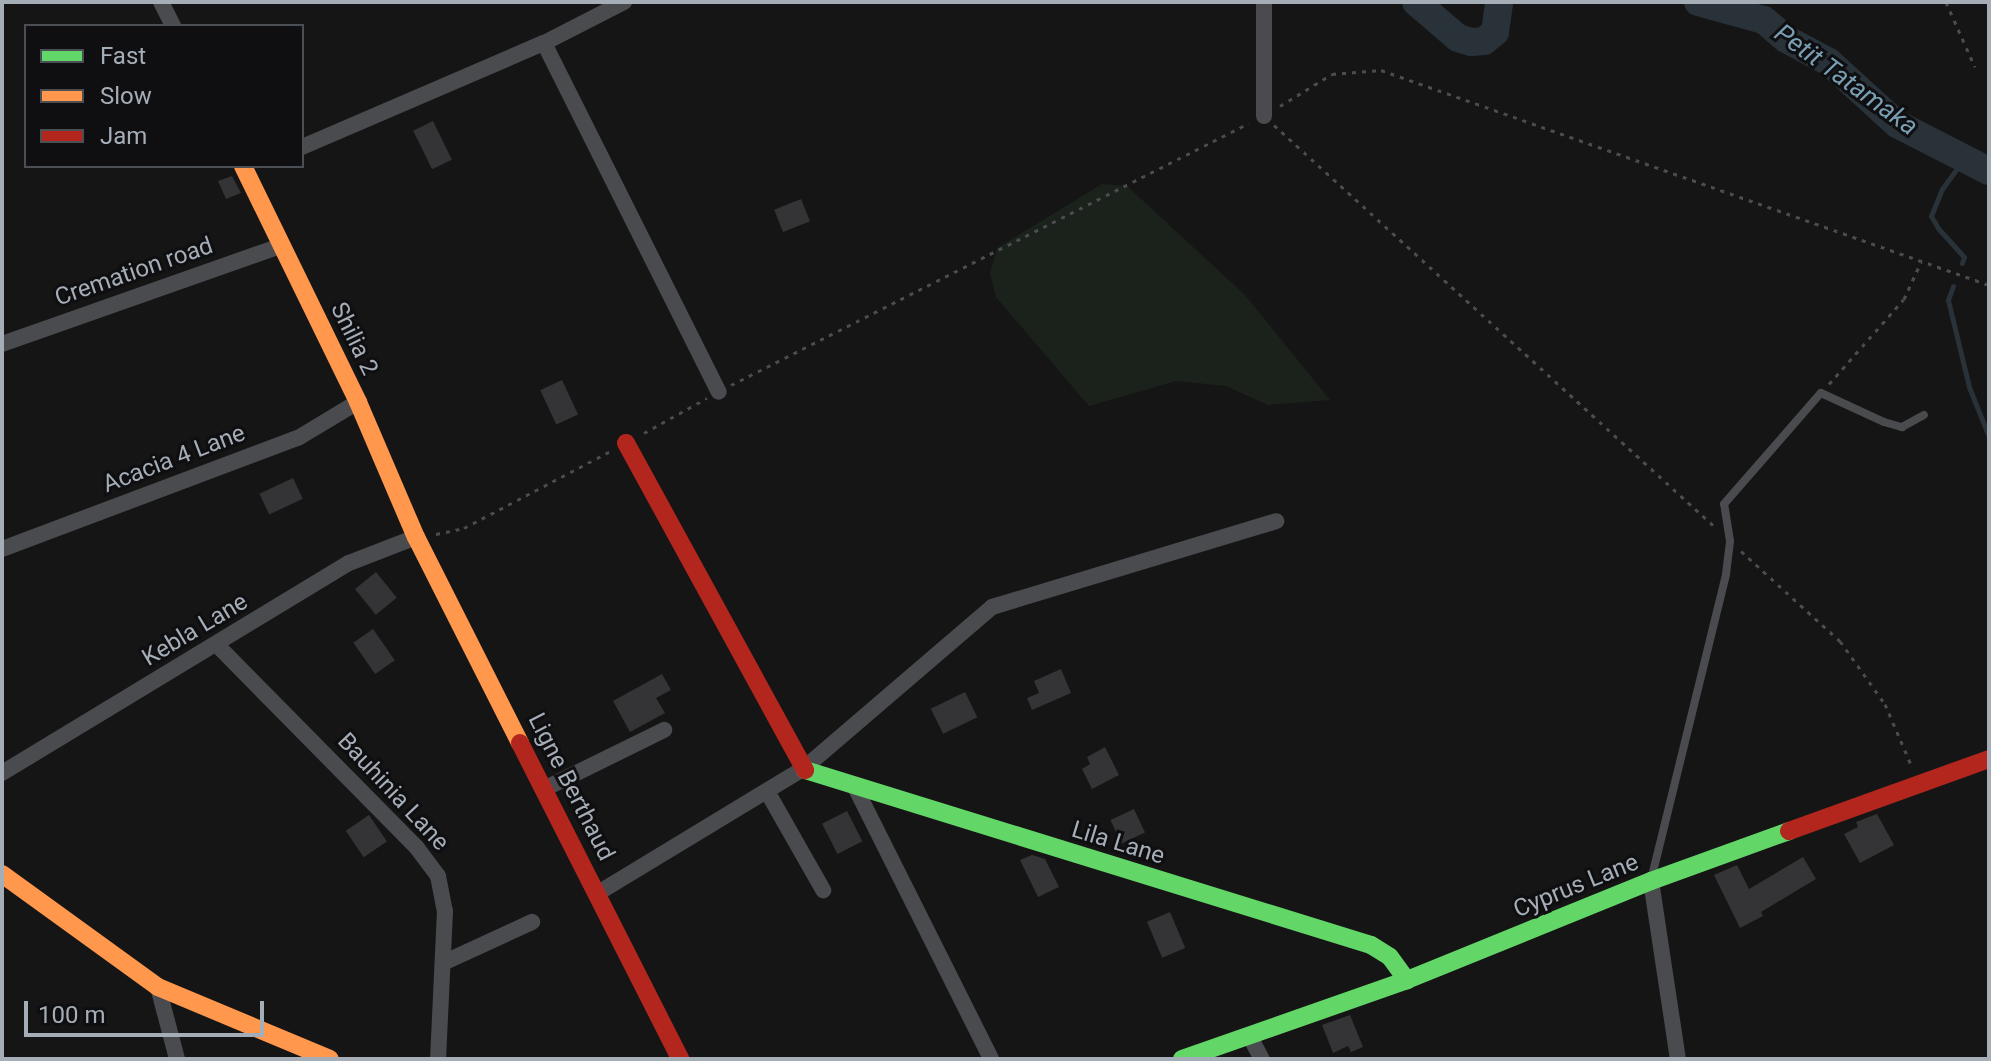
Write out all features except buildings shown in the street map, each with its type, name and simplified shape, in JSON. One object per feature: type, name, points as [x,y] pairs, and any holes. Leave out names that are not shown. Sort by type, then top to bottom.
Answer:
[{"type":"street","points":[[161,2],[172,24]]},
{"type":"street","points":[[304,146],[544,43],[624,2]]},
{"type":"street","points":[[1264,2],[1264,116]]},
{"type":"street","points":[[544,43],[719,392]]},
{"type":"street","name":"Shilia 2","points":[[248,168],[281,246],[358,402],[416,537]]},
{"type":"street","name":"Cremation road","points":[[2,344],[281,246]]},
{"type":"street","name":"Acacia 4 Lane","points":[[2,549],[298,438],[358,402]]},
{"type":"street","points":[[626,443],[803,769]]},
{"type":"street","points":[[598,893],[768,793],[803,769],[992,607],[1276,521]]},
{"type":"street","name":"Kebla Lane","points":[[2,773],[349,563],[416,537]]},
{"type":"street","name":"Ligne Berthaud","points":[[416,537],[680,1059]]},
{"type":"street","name":"Bauhinia Lane","points":[[217,645],[417,848],[438,876],[445,911],[445,962],[438,1059]]},
{"type":"street","points":[[544,789],[664,730]]},
{"type":"street","name":"Cyprus Lane","points":[[1182,1059],[1407,980],[1651,881],[1989,759]]},
{"type":"street","name":"Lila Lane","points":[[803,769],[1371,945],[1390,957],[1407,980]]},
{"type":"street","points":[[855,787],[991,1059]]},
{"type":"street","points":[[768,793],[823,890]]},
{"type":"street","points":[[1651,881],[1678,1059]]},
{"type":"street","points":[[3,883],[158,987],[247,1027],[330,1059]]},
{"type":"street","points":[[445,962],[532,922]]},
{"type":"street","points":[[158,987],[177,1059]]},
{"type":"street","points":[[1249,1035],[1262,1059]]},
{"type":"lane","points":[[1651,881],[1726,574],[1730,541],[1724,504],[1821,393],[1902,427],[1924,415]]},
{"type":"path","points":[[1946,2],[1975,67]]},
{"type":"path","points":[[416,537],[464,528],[719,392],[1264,116],[1332,74],[1381,70],[1989,285]]},
{"type":"path","points":[[1264,116],[1840,641],[1885,704],[1919,782]]},
{"type":"path","points":[[1821,393],[1904,299],[1921,262]]},
{"type":"shaded area","points":[[1102,184],[1127,186],[1245,295],[1330,400],[1268,405],[1226,386],[1176,381],[1089,406],[996,297],[990,273],[997,248]]},
{"type":"waterway","name":"Petit Tatamaka","points":[[1416,2],[1458,38],[1471,42],[1484,41],[1495,32],[1499,2]]},
{"type":"waterway","name":"Petit Tatamaka","points":[[1698,2],[1764,20],[1786,39],[1829,62],[1897,124],[1989,171]]},
{"type":"waterway","name":"Petit Tatamaka","points":[[1962,263],[1964,257],[1931,216],[1942,189],[1963,160]]},
{"type":"waterway","name":"Petit Tatamaka","points":[[1953,286],[1948,300],[1969,387],[1989,437]]},
{"type":"traffic: fast","points":[[805,770],[1371,945],[1390,957],[1407,980]]},
{"type":"traffic: fast","points":[[1182,1059],[1407,980],[1651,881],[1789,831]]},
{"type":"traffic: slow","points":[[244,168],[358,402],[416,537],[520,743]]},
{"type":"traffic: slow","points":[[2,874],[158,987],[330,1059]]},
{"type":"traffic: jam","points":[[626,443],[805,770]]},
{"type":"traffic: jam","points":[[520,743],[680,1059]]},
{"type":"traffic: jam","points":[[1789,831],[1989,759]]}]
